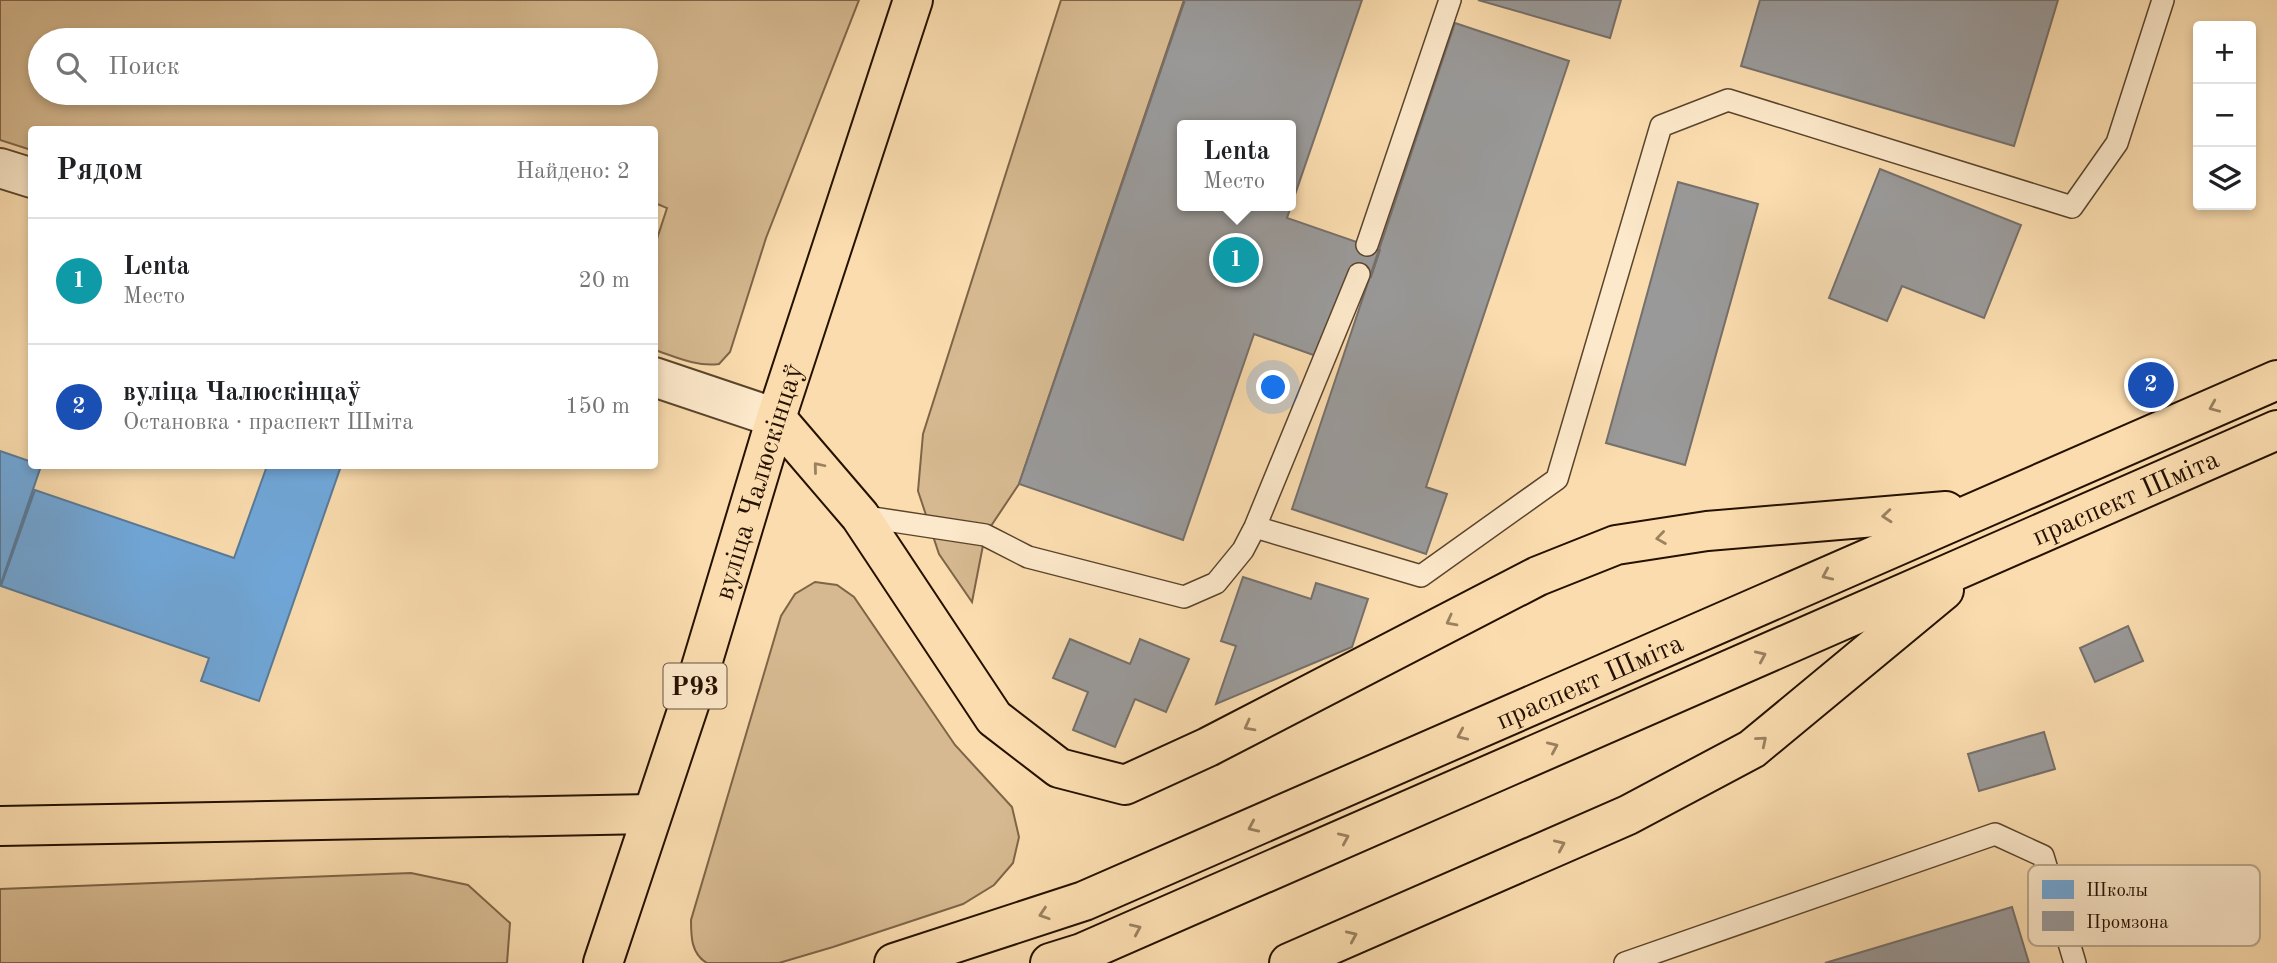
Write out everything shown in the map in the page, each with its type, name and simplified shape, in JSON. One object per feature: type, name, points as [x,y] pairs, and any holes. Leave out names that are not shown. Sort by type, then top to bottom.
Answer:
[{"type":"main road","name":"вуліца Чалюскінцаў","points":[[605,958],[695,687],[776,418],[913,0]]},
{"type":"main road","name":"праспект Шміта","points":[[894,963],[1084,901],[2277,380]]},
{"type":"main road","points":[[776,418],[860,516],[994,718],[1059,768],[1125,785],[1208,747],[1538,576],[1616,545],[1707,531],[1979,508]]},
{"type":"main road","name":"праспект Шміта","points":[[1050,963],[1095,947],[2277,430]]},
{"type":"main road","points":[[1289,963],[1628,815],[1752,749],[1981,560]]},
{"type":"main road","points":[[0,827],[651,814]]},
{"type":"street","points":[[0,168],[28,177]]},
{"type":"street","points":[[658,378],[776,418]]},
{"type":"lane","points":[[1367,245],[1450,0]]},
{"type":"lane","points":[[1255,527],[1421,576],[1557,479],[1661,125],[1728,100],[2072,207],[2117,143],[2163,0]]},
{"type":"lane","points":[[860,516],[985,535],[1028,557],[1184,597],[1216,583],[1243,550],[1255,527],[1359,274]]},
{"type":"lane","points":[[1625,963],[1995,834],[2043,856],[2046,865]]},
{"type":"lane","points":[[2070,946],[2075,963]]},
{"type":"shaded area","points":[[0,0],[859,0],[766,238],[730,352],[719,364],[694,363],[658,351],[658,236],[667,208],[658,204],[658,126],[28,126],[28,149],[0,140]]},
{"type":"shaded area","points":[[1061,0],[1184,0],[1019,484],[985,535],[972,602],[939,554],[918,491],[923,434]]},
{"type":"shaded area","points":[[815,582],[837,585],[854,597],[955,745],[1012,807],[1019,837],[1013,863],[994,885],[963,904],[833,947],[779,963],[707,963],[695,950],[691,920],[781,616],[795,594]]},
{"type":"shaded area","points":[[411,873],[468,885],[510,923],[507,963],[0,963],[0,889]]},
{"type":"building: Школы","points":[[0,451],[28,461],[28,469],[40,469],[0,586]]},
{"type":"building: Школы","points":[[266,469],[340,469],[259,701],[201,681],[209,658],[1,586],[35,490],[234,558]]},
{"type":"building: Промзона","points":[[1185,0],[1362,0],[1296,192],[1296,120],[1177,120],[1177,211],[1289,211],[1287,218],[1380,250],[1371,277],[1349,270],[1319,357],[1254,334],[1183,540],[1019,484]]},
{"type":"building: Промзона","points":[[1478,0],[1621,0],[1610,38]]},
{"type":"building: Промзона","points":[[1760,0],[2058,0],[2014,146],[1741,66]]},
{"type":"building: Промзона","points":[[1455,23],[1569,61],[1426,487],[1447,494],[1426,554],[1292,509]]},
{"type":"building: Промзона","points":[[1880,169],[2021,225],[1984,318],[1902,286],[1887,321],[1829,298]]},
{"type":"building: Промзона","points":[[1678,182],[1758,204],[1685,465],[1606,443]]},
{"type":"building: Промзона","points":[[1243,577],[1311,599],[1316,583],[1368,599],[1352,647],[1216,704],[1236,646],[1221,641]]},
{"type":"building: Промзона","points":[[2128,626],[2143,661],[2095,682],[2080,648]]},
{"type":"building: Промзона","points":[[1070,639],[1130,664],[1140,639],[1189,659],[1166,712],[1135,699],[1115,747],[1073,730],[1088,692],[1053,678]]},
{"type":"building: Промзона","points":[[2044,732],[2055,769],[1979,791],[1968,754]]},
{"type":"building: Промзона","points":[[2012,907],[2029,963],[1825,963]]},
{"type":"place","name":"Lenta","points":[[1236,260]]},
{"type":"place","name":"вуліца Чалюскінцаў","points":[[2151,385]]}]
